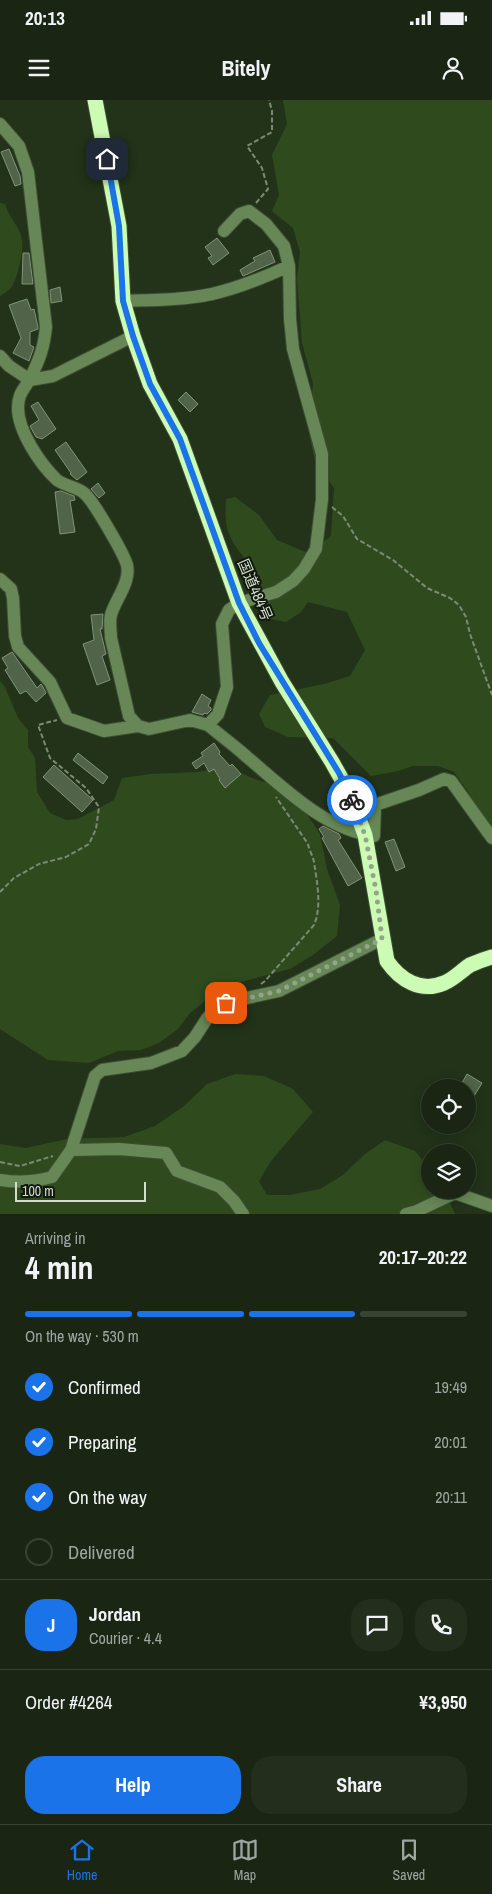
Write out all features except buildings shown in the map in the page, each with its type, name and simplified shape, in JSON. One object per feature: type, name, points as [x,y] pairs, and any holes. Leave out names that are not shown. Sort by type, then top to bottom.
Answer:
[{"type":"highway","name":"国道484号","points":[[94,100],[119,226],[123,301],[133,336],[150,384],[180,439],[239,603],[259,643],[350,794],[365,835],[387,961],[394,972],[410,983],[427,986],[443,984],[470,966],[492,957]]},
{"type":"street","points":[[0,124],[19,146],[28,172],[40,264],[42,308],[46,326],[44,348],[30,380],[20,391],[18,408],[20,425],[38,458],[58,481],[84,493],[119,547],[128,566],[126,582],[110,617],[111,638],[128,716],[138,726]]},
{"type":"street","points":[[208,725],[218,714],[227,687],[222,624],[229,610],[239,603],[276,592],[293,581],[304,569],[316,549],[322,499],[322,454],[293,349],[290,319],[289,266],[284,246],[266,224],[249,211],[240,214],[224,231]]},
{"type":"street","points":[[123,301],[183,298],[213,294],[266,277],[289,266]]},
{"type":"street","points":[[0,356],[9,366],[30,380],[53,376],[133,336]]},
{"type":"street","points":[[0,579],[10,589],[13,598],[15,636],[18,648],[50,682],[67,718],[104,731],[138,726],[150,729],[190,720],[208,725],[310,808],[337,825],[365,835],[374,836],[375,805],[444,779],[451,781],[492,838]]},
{"type":"street","points":[[226,1003],[279,991],[382,939]]},
{"type":"street","points":[[0,1180],[36,1181],[52,1177],[71,1150],[95,1076],[102,1070],[151,1063],[182,1051],[195,1037],[208,1016],[241,994]]},
{"type":"street","points":[[71,1150],[119,1149],[166,1152],[177,1171],[220,1187],[244,1214]]},
{"type":"street","points":[[406,1214],[417,1211],[455,1193],[492,1206]]},
{"type":"path","points":[[249,211],[268,189],[262,168],[247,146],[272,132],[272,111],[269,100]]},
{"type":"path","points":[[322,499],[344,516],[357,539],[393,560],[427,588],[450,598],[459,605],[466,616],[470,634],[492,695]]},
{"type":"path","points":[[0,892],[14,878],[39,864],[66,857],[89,844],[96,829],[99,807],[86,788],[50,758],[38,725],[67,718]]},
{"type":"path","points":[[258,986],[266,981],[314,925],[318,915],[314,863],[311,852],[308,844],[274,794]]},
{"type":"path","points":[[0,1162],[20,1166],[71,1150]]},
{"type":"green space","points":[[283,100],[492,100],[492,839],[481,822],[468,792],[454,772],[438,766],[413,766],[371,776],[333,738],[288,737],[265,727],[259,714],[270,695],[324,684],[350,676],[365,650],[347,612],[308,602],[301,612],[286,622],[270,619],[263,605],[245,581],[249,563],[236,547],[227,527],[226,499],[235,497],[259,515],[277,540],[308,553],[331,536],[334,488],[315,461],[309,434],[313,383],[302,343],[297,278],[300,252],[293,228],[272,211],[279,195],[272,155],[287,124]]},
{"type":"green space","points":[[0,203],[5,204],[19,230],[22,240],[22,251],[13,285],[0,296]]},
{"type":"green space","points":[[0,681],[5,687],[18,718],[28,730],[28,747],[35,758],[37,792],[50,813],[66,820],[78,819],[114,800],[122,778],[150,774],[197,772],[228,767],[252,778],[277,786],[300,804],[320,834],[327,869],[340,905],[337,936],[313,955],[290,969],[241,982],[209,998],[190,1013],[178,1029],[159,1043],[141,1050],[118,1051],[89,1063],[48,1060],[0,1029]]},
{"type":"green space","points":[[235,1074],[264,1076],[293,1089],[313,1112],[271,1161],[259,1181],[267,1195],[290,1195],[320,1189],[343,1175],[365,1154],[385,1140],[415,1151],[421,1158],[421,1199],[448,1199],[455,1214],[0,1214],[0,1144],[26,1148],[67,1139],[124,1137],[155,1126],[184,1106],[207,1084]]},
{"type":"way so far","points":[[226,1003],[279,991],[382,939],[376,890],[365,835],[352,800]]},
{"type":"route","points":[[107,159],[119,226],[123,301],[150,384],[180,439],[239,603],[259,643],[339,773],[352,800]]}]
